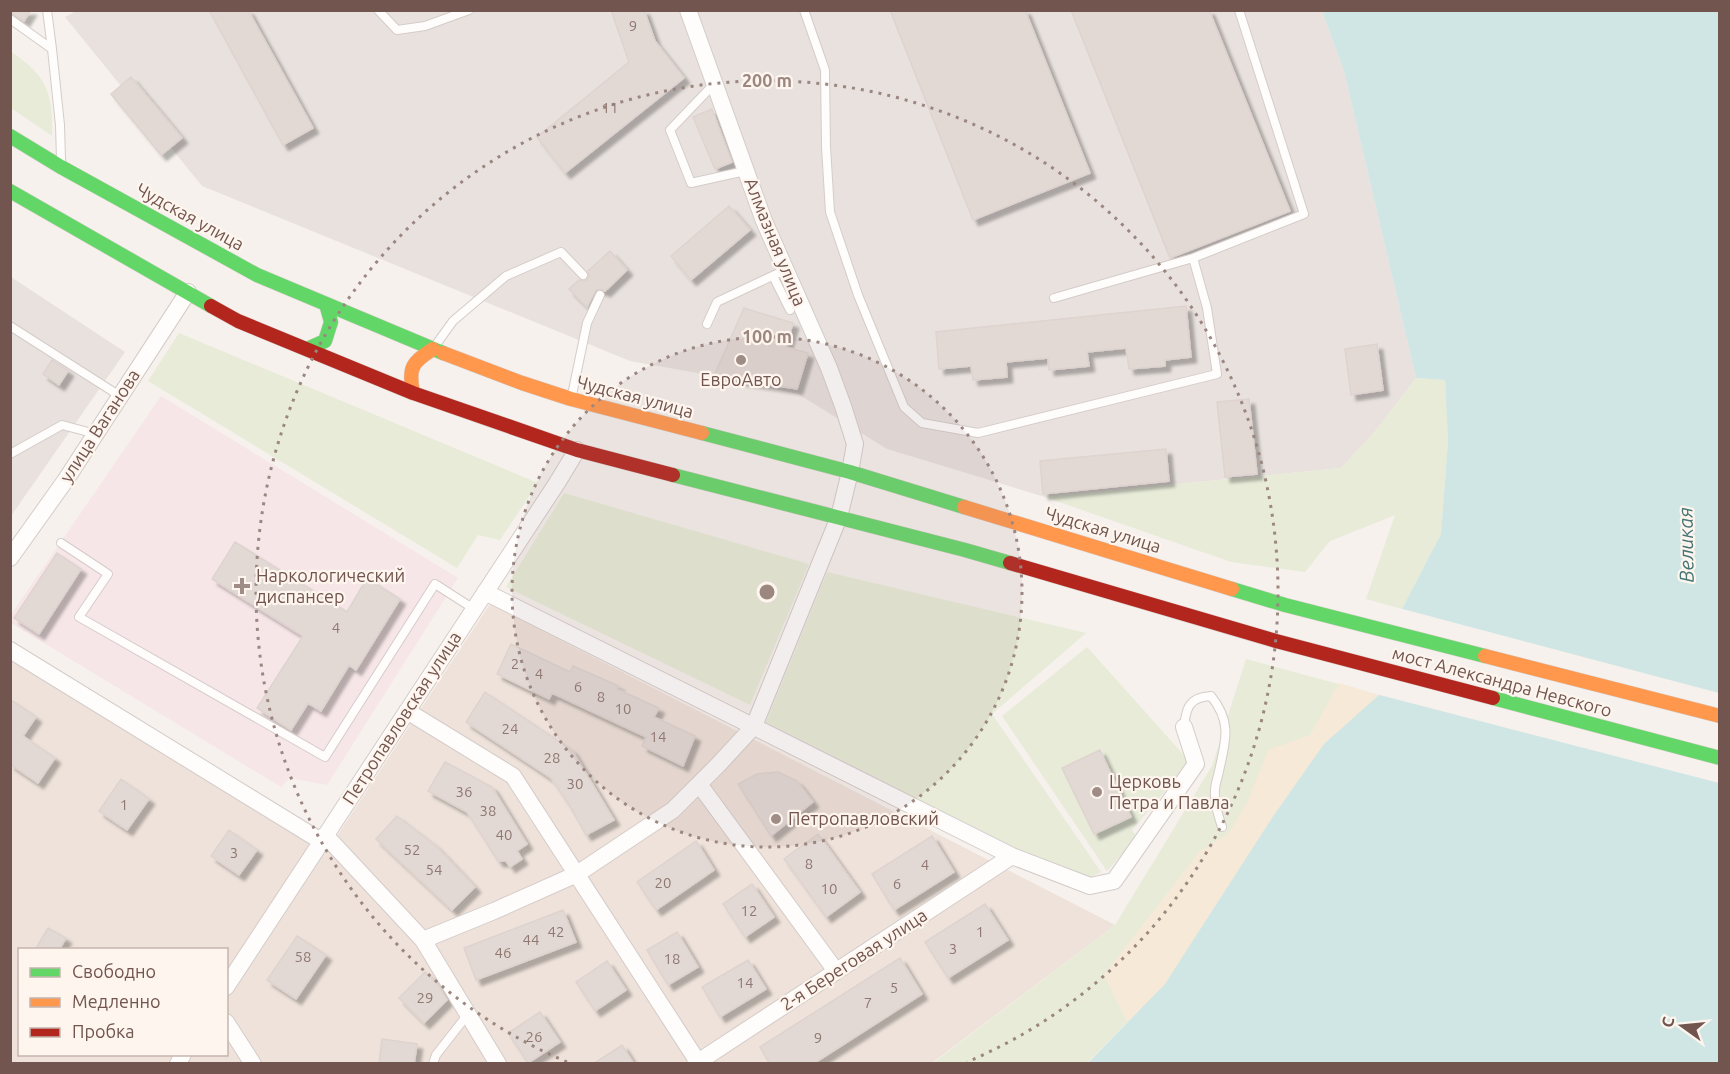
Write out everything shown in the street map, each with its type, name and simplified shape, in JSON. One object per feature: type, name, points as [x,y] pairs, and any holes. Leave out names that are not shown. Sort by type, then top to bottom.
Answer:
[{"type":"highway","name":"Чудская улица","points":[[10,136],[61,167],[257,275],[433,349],[522,383],[571,399],[850,472],[1285,605]]},
{"type":"highway","points":[[10,191],[238,321],[413,393],[577,450],[839,517]]},
{"type":"highway","points":[[307,349],[325,341],[332,322],[326,304]]},
{"type":"highway","points":[[413,393],[409,376],[415,360],[433,349]]},
{"type":"highway","name":"мост Александра Невского","points":[[839,517],[965,550],[1276,641],[1719,758]]},
{"type":"highway","name":"мост Александра Невского","points":[[1285,605],[1719,716]]},
{"type":"street","name":"Алмазная улица","points":[[688,10],[764,221],[779,273],[828,368],[855,444],[839,517],[754,726]]},
{"type":"street","name":"улица Ваганова","points":[[10,558],[65,481],[188,292]]},
{"type":"street","name":"Петропавловская улица","points":[[228,984],[577,450]]},
{"type":"street","points":[[485,592],[1012,856],[1090,886],[1114,881],[1196,764],[1184,727]]},
{"type":"street","points":[[10,650],[323,838],[423,940],[498,1064]]},
{"type":"street","points":[[407,711],[513,776],[696,1063]]},
{"type":"street","points":[[423,940],[577,874],[674,810],[754,726]]},
{"type":"street","points":[[699,784],[836,971]]},
{"type":"street","name":"2-я Береговая улица","points":[[696,1063],[1012,856]]},
{"type":"street","points":[[228,1025],[253,1064]]},
{"type":"lane","points":[[47,10],[60,125],[61,167]]},
{"type":"lane","points":[[378,10],[397,30],[425,26],[469,10]]},
{"type":"lane","points":[[804,10],[825,70],[830,212],[858,295],[904,407],[922,423],[978,433],[1217,374],[1207,308],[1193,258]]},
{"type":"lane","points":[[1054,298],[1193,258],[1304,214],[1239,10]]},
{"type":"lane","points":[[10,19],[52,49]]},
{"type":"lane","points":[[714,84],[670,130],[691,183],[745,171]]},
{"type":"lane","points":[[433,349],[453,321],[506,276],[561,252],[583,275]]},
{"type":"lane","points":[[707,324],[717,302],[779,273],[790,310]]},
{"type":"lane","points":[[571,399],[587,323],[600,295]]},
{"type":"lane","points":[[10,326],[120,396]]},
{"type":"lane","points":[[10,454],[62,425],[96,434]]},
{"type":"lane","points":[[61,543],[108,574],[80,617],[326,757],[435,584],[474,609]]},
{"type":"lane","points":[[1184,727],[1185,711],[1200,696],[1211,696],[1225,718],[1226,732],[1215,788],[1216,809],[1222,826]]},
{"type":"lane","points":[[433,1064],[436,1055],[468,1014]]},
{"type":"shaded area","points":[[78,10],[1322,11],[1344,71],[1416,378],[1373,434],[1341,468],[1045,497],[887,449],[798,394],[630,361],[202,186],[65,17]]},
{"type":"shaded area","points":[[11,277],[125,352],[11,516]]},
{"type":"shaded area","name":"Наркологический диспансер","points":[[161,396],[458,578],[327,785],[289,778],[281,787],[11,623],[10,616]]},
{"type":"shaded area","name":"Петропавловский","points":[[490,604],[1115,925],[932,1063],[11,1063],[10,656],[329,848]]},
{"type":"green space","points":[[10,51],[40,77],[45,86],[51,108],[52,136],[11,108]]},
{"type":"green space","points":[[179,333],[538,483],[500,540],[478,535],[457,568],[148,381]]},
{"type":"green space","points":[[1416,378],[1445,380],[1448,441],[1441,534],[1402,609],[1366,599],[1395,515],[1330,541],[1305,572],[1231,562],[1045,497],[1341,468],[1373,434]]},
{"type":"green space","points":[[564,493],[809,564],[750,705],[506,587]]},
{"type":"green space","points":[[827,572],[1086,633],[992,714],[1101,872],[1081,882],[764,727]]},
{"type":"green space","points":[[1087,647],[1190,762],[1132,830],[1137,837],[1107,871],[1002,716]]},
{"type":"green space","points":[[1246,659],[1379,695],[1165,984],[1087,1063],[932,1064],[1115,925],[1212,766]]},
{"type":"sand","points":[[1339,683],[1379,695],[1324,744],[1272,818],[1165,984],[1128,1024],[1104,975],[1200,851],[1228,834],[1247,803],[1268,750],[1310,735]]},
{"type":"water","name":"Великая","points":[[1322,11],[1719,11],[1719,1063],[1087,1064],[1165,984],[1272,818],[1324,744],[1379,695],[1402,609],[1441,534],[1448,441],[1445,380],[1416,378],[1344,71]]},
{"type":"pier","points":[[1399,608],[1719,693],[1719,783],[1376,694]]},
{"type":"building","points":[[10,10],[31,10],[24,21],[10,13]]},
{"type":"building","points":[[209,10],[248,10],[313,128],[283,145]]},
{"type":"building","points":[[611,10],[644,10],[655,41],[684,78],[565,173],[537,137],[629,62]]},
{"type":"building","points":[[890,10],[1025,10],[1090,173],[973,220]]},
{"type":"building","points":[[1071,10],[1209,10],[1290,211],[1170,258]]},
{"type":"building","points":[[131,77],[182,138],[161,155],[111,94]]},
{"type":"building","points":[[712,109],[732,162],[715,169],[693,117]]},
{"type":"building","points":[[729,206],[750,230],[691,280],[671,256]]},
{"type":"building","points":[[610,251],[627,270],[605,291],[596,290],[587,307],[569,289],[579,280],[587,280],[588,271]]},
{"type":"building","points":[[1186,306],[1191,357],[1165,360],[1165,366],[1129,369],[1126,348],[1087,352],[1089,366],[1049,370],[1048,358],[1006,362],[1007,377],[973,380],[971,366],[939,369],[936,332]]},
{"type":"building","points":[[744,308],[793,323],[786,347],[808,353],[797,389],[714,376]]},
{"type":"building","points":[[1377,344],[1383,390],[1351,395],[1345,349]]},
{"type":"building","points":[[52,360],[68,371],[59,385],[43,374]]},
{"type":"building","points":[[1249,399],[1257,474],[1225,477],[1217,402]]},
{"type":"building","points":[[1166,449],[1169,481],[1043,494],[1040,461]]},
{"type":"building","points":[[235,542],[347,612],[367,578],[400,599],[356,670],[349,665],[321,711],[308,703],[291,730],[257,708],[303,636],[212,579]]},
{"type":"building","points":[[57,553],[81,569],[39,634],[14,618]]},
{"type":"building","points":[[511,644],[570,672],[573,666],[619,686],[617,689],[659,708],[654,717],[695,736],[683,766],[642,746],[646,737],[552,693],[549,699],[497,674]]},
{"type":"building","points":[[485,692],[572,750],[614,820],[586,835],[551,778],[466,722]]},
{"type":"building","points":[[10,699],[36,717],[23,736],[55,758],[38,783],[10,764]]},
{"type":"building","name":"Церковь Петра и Павла","points":[[1100,750],[1131,817],[1094,834],[1062,768]]},
{"type":"building","points":[[445,762],[492,787],[527,844],[517,851],[522,859],[510,867],[506,861],[498,861],[467,812],[428,791]]},
{"type":"building","name":"Петропавловский","points":[[778,772],[797,781],[813,802],[771,836],[738,784],[757,774]]},
{"type":"building","points":[[121,779],[149,799],[127,830],[99,811]]},
{"type":"building","points":[[397,816],[435,845],[475,887],[452,910],[376,839]]},
{"type":"building","points":[[229,830],[257,850],[239,875],[211,856]]},
{"type":"building","points":[[818,834],[860,892],[826,917],[784,859]]},
{"type":"building","points":[[932,836],[954,872],[894,910],[872,874]]},
{"type":"building","points":[[696,841],[714,870],[656,910],[637,882]]},
{"type":"building","points":[[752,884],[774,917],[745,937],[723,904]]},
{"type":"building","points":[[985,904],[1008,940],[948,978],[925,942]]},
{"type":"building","points":[[563,910],[576,942],[476,980],[464,948]]},
{"type":"building","points":[[48,928],[66,938],[60,948],[36,948]]},
{"type":"building","points":[[677,932],[698,967],[668,985],[647,950]]},
{"type":"building","points":[[297,936],[326,955],[296,999],[267,980]]},
{"type":"building","points":[[900,958],[922,994],[813,1064],[770,1064],[760,1047]]},
{"type":"building","points":[[748,960],[766,989],[720,1017],[702,987]]},
{"type":"building","points":[[607,961],[626,990],[595,1011],[576,982]]},
{"type":"building","points":[[425,972],[438,985],[447,1000],[424,1023],[399,998]]},
{"type":"building","points":[[540,1012],[560,1042],[528,1063],[508,1033]]},
{"type":"building","points":[[382,1039],[417,1044],[414,1064],[379,1064]]},
{"type":"building","points":[[622,1045],[634,1064],[593,1064]]},
{"type":"traffic: fast","points":[[10,136],[61,167],[257,275],[443,353]]},
{"type":"traffic: fast","points":[[10,191],[211,306]]},
{"type":"traffic: fast","points":[[307,349],[325,341],[331,322],[326,304]]},
{"type":"traffic: fast","points":[[702,433],[850,472],[964,507]]},
{"type":"traffic: fast","points":[[673,475],[1010,563]]},
{"type":"traffic: fast","points":[[1232,589],[1285,605],[1485,656]]},
{"type":"traffic: fast","points":[[1493,698],[1720,758]]},
{"type":"traffic: slow","points":[[413,393],[411,377],[413,366],[433,349]]},
{"type":"traffic: slow","points":[[443,353],[571,399],[702,433]]},
{"type":"traffic: slow","points":[[964,507],[1232,589]]},
{"type":"traffic: slow","points":[[1485,656],[1720,716]]},
{"type":"traffic: jam","points":[[211,306],[238,321],[413,393],[577,450],[673,475]]},
{"type":"traffic: jam","points":[[1010,563],[1276,641],[1493,698]]},
{"type":"place","name":"ЕвроАвто","points":[[741,360]]},
{"type":"place","name":"Наркологический диспансер","points":[[242,586]]},
{"type":"place","name":"Церковь Петра и Павла","points":[[1097,792]]},
{"type":"place","name":"Петропавловский","points":[[776,819]]}]
